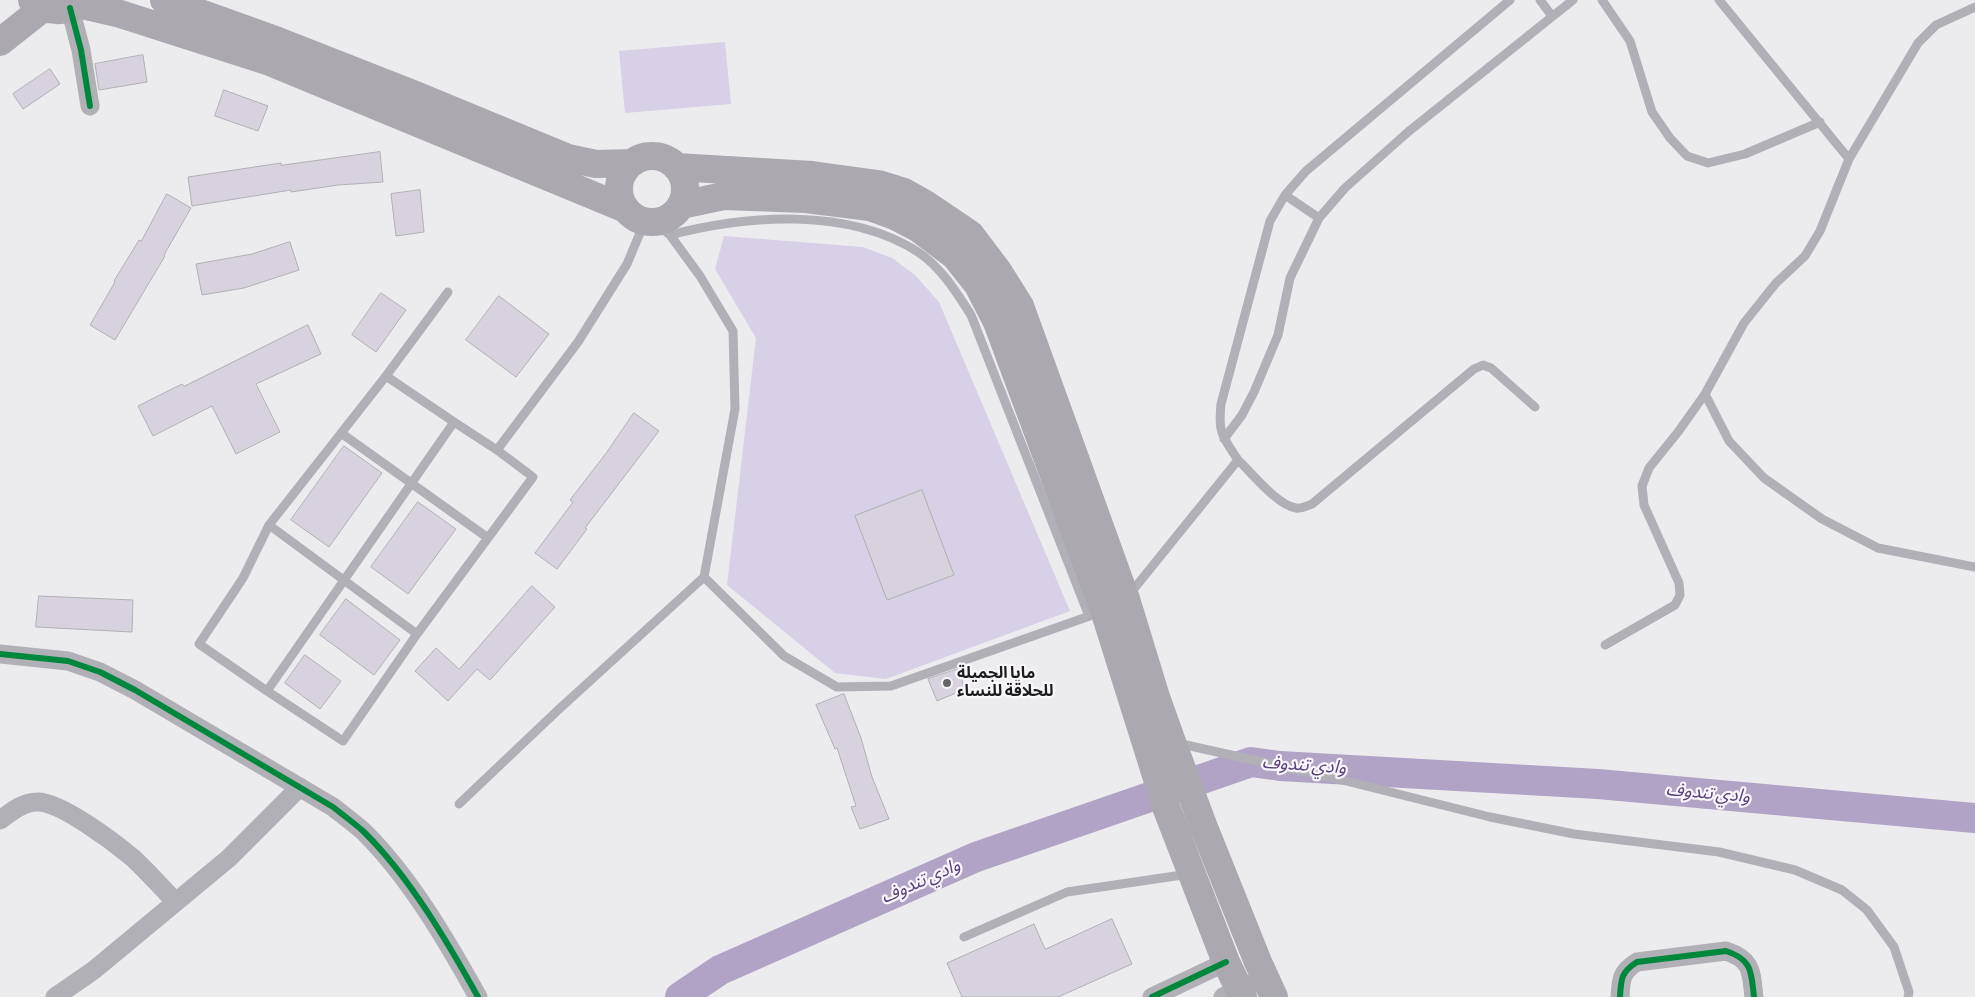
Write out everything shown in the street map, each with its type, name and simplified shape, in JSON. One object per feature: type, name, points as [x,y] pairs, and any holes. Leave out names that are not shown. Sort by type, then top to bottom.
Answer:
[{"type":"main road","points":[[164,0],[395,86],[568,158],[596,164],[632,163]]},
{"type":"main road","points":[[0,42],[37,4],[52,10],[76,4],[117,12],[270,62],[649,222],[664,219],[674,213],[681,205],[684,195],[682,176],[676,167],[660,157],[640,158],[624,171],[620,180],[621,200],[649,222]]},
{"type":"main road","points":[[676,167],[812,175],[878,184],[904,192],[970,234],[998,270],[1020,306],[1110,607],[1166,807],[1226,962],[1235,995]]},
{"type":"main road","points":[[681,205],[724,196],[806,198],[870,207],[895,216],[918,228],[955,256],[978,285],[997,322],[1110,607],[1156,697],[1203,825],[1270,988]]},
{"type":"street","points":[[76,4],[90,106]]},
{"type":"street","points":[[0,654],[68,661],[100,672],[135,690],[333,808],[362,830],[385,855],[415,893],[478,997]]},
{"type":"street","points":[[54,997],[94,970],[229,858],[300,787]]},
{"type":"street","points":[[0,820],[21,806],[38,801],[57,807],[84,822],[133,858],[176,902]]},
{"type":"street","points":[[1620,997],[1622,979],[1627,968],[1637,962],[1726,951],[1740,956],[1751,968],[1754,997]]},
{"type":"street","points":[[1152,997],[1226,962]]},
{"type":"street","points":[[1235,995],[1270,988]]},
{"type":"lane","points":[[1510,0],[1306,171],[1285,196],[1270,221],[1221,404],[1219,424],[1224,439],[1238,460],[1286,505],[1298,508],[1312,504],[1474,369],[1483,365],[1491,368],[1535,408]]},
{"type":"lane","points":[[1540,0],[1552,16]]},
{"type":"lane","points":[[1224,439],[1242,415],[1254,392],[1278,335],[1290,278],[1319,218],[1345,188],[1408,132],[1573,0]]},
{"type":"lane","points":[[1602,0],[1630,41],[1652,112],[1670,138],[1687,156],[1708,163],[1745,154],[1820,122]]},
{"type":"lane","points":[[1719,0],[1849,159]]},
{"type":"lane","points":[[1605,646],[1675,605],[1680,595],[1679,583],[1644,505],[1642,486],[1649,468],[1678,432],[1704,394],[1744,323],[1776,283],[1805,256],[1820,231],[1849,159],[1918,43],[1936,25],[1975,7]]},
{"type":"lane","points":[[1285,196],[1319,218]]},
{"type":"lane","points":[[649,222],[716,225],[757,219],[832,221],[884,234],[919,253],[952,284],[971,316],[1110,607]]},
{"type":"lane","points":[[497,450],[578,342],[627,264],[649,222]]},
{"type":"lane","points":[[459,804],[557,711],[704,577],[735,409],[733,331],[700,276],[649,222]]},
{"type":"lane","points":[[386,376],[497,450],[533,477],[417,634],[343,741],[199,644],[243,578],[269,524],[386,376],[448,292]]},
{"type":"lane","points":[[1704,394],[1730,440],[1764,478],[1822,519],[1878,548],[1975,567]]},
{"type":"lane","points":[[267,690],[454,422]]},
{"type":"lane","points":[[341,433],[488,538]]},
{"type":"lane","points":[[704,577],[784,656],[836,687],[891,686],[1110,607],[1238,460]]},
{"type":"lane","points":[[269,524],[417,634]]},
{"type":"lane","points":[[1172,742],[1334,778],[1490,818],[1574,834],[1720,852],[1795,870],[1842,890],[1867,910],[1894,947],[1909,992],[1908,997]]},
{"type":"lane","points":[[964,937],[1067,892],[1192,874]]},
{"type":"shaded area","points":[[725,42],[731,104],[625,113],[619,51]]},
{"type":"shaded area","points":[[724,236],[863,247],[892,258],[915,275],[939,302],[1070,611],[886,679],[835,673],[727,585],[756,338],[715,269]]},
{"type":"building","points":[[143,55],[147,82],[99,90],[95,64]]},
{"type":"building","points":[[50,69],[60,84],[23,109],[13,94]]},
{"type":"building","points":[[224,90],[268,106],[258,131],[215,116]]},
{"type":"building","points":[[380,152],[383,182],[338,185],[291,192],[291,190],[192,206],[188,177],[281,163],[281,165]]},
{"type":"building","points":[[420,190],[424,232],[396,236],[391,194]]},
{"type":"building","points":[[167,194],[191,208],[115,340],[90,325],[114,281],[139,240],[141,241]]},
{"type":"building","points":[[290,242],[299,270],[244,288],[202,295],[196,264],[252,254]]},
{"type":"building","points":[[381,293],[406,310],[376,352],[352,335]]},
{"type":"building","points":[[499,296],[549,334],[516,377],[466,340]]},
{"type":"building","points":[[308,325],[321,354],[256,384],[280,432],[236,454],[212,406],[153,436],[138,406],[182,384],[184,386]]},
{"type":"building","points":[[634,413],[659,431],[585,528],[587,529],[557,569],[535,553],[573,502],[570,500]]},
{"type":"building","points":[[344,446],[382,473],[329,547],[291,520]]},
{"type":"building","points":[[922,490],[954,575],[887,600],[855,516]]},
{"type":"building","points":[[418,502],[456,529],[408,594],[371,567]]},
{"type":"building","points":[[532,586],[555,607],[490,680],[477,669],[448,701],[415,671],[436,648],[459,669]]},
{"type":"building","points":[[39,596],[133,600],[132,632],[36,627]]},
{"type":"building","points":[[346,599],[400,640],[374,675],[320,635]]},
{"type":"building","points":[[305,655],[341,681],[320,709],[285,683]]},
{"type":"building","points":[[958,669],[965,689],[937,701],[928,679]]},
{"type":"building","points":[[844,694],[861,738],[872,777],[889,819],[860,829],[851,807],[856,806],[837,748],[835,749],[816,705]]},
{"type":"building","points":[[1112,919],[1132,964],[1058,997],[962,997],[947,963],[1034,924],[1045,949]]},
{"type":"waterway","name":"وادي تندوف","points":[[680,997],[720,970],[976,857],[1251,762],[1280,766],[1598,784],[1975,818]]},
{"type":"cycle path","points":[[70,8],[81,50],[90,106]]},
{"type":"cycle path","points":[[0,654],[68,661],[100,672],[135,690],[333,807],[363,831],[396,868],[440,932],[478,997]]},
{"type":"cycle path","points":[[1620,997],[1623,976],[1637,962],[1726,951],[1741,958],[1746,963],[1751,974],[1754,997]]},
{"type":"cycle path","points":[[1152,997],[1226,962]]},
{"type":"place","name":"مايا الجميلة للحلاقة للنساء","points":[[947,683]]}]
